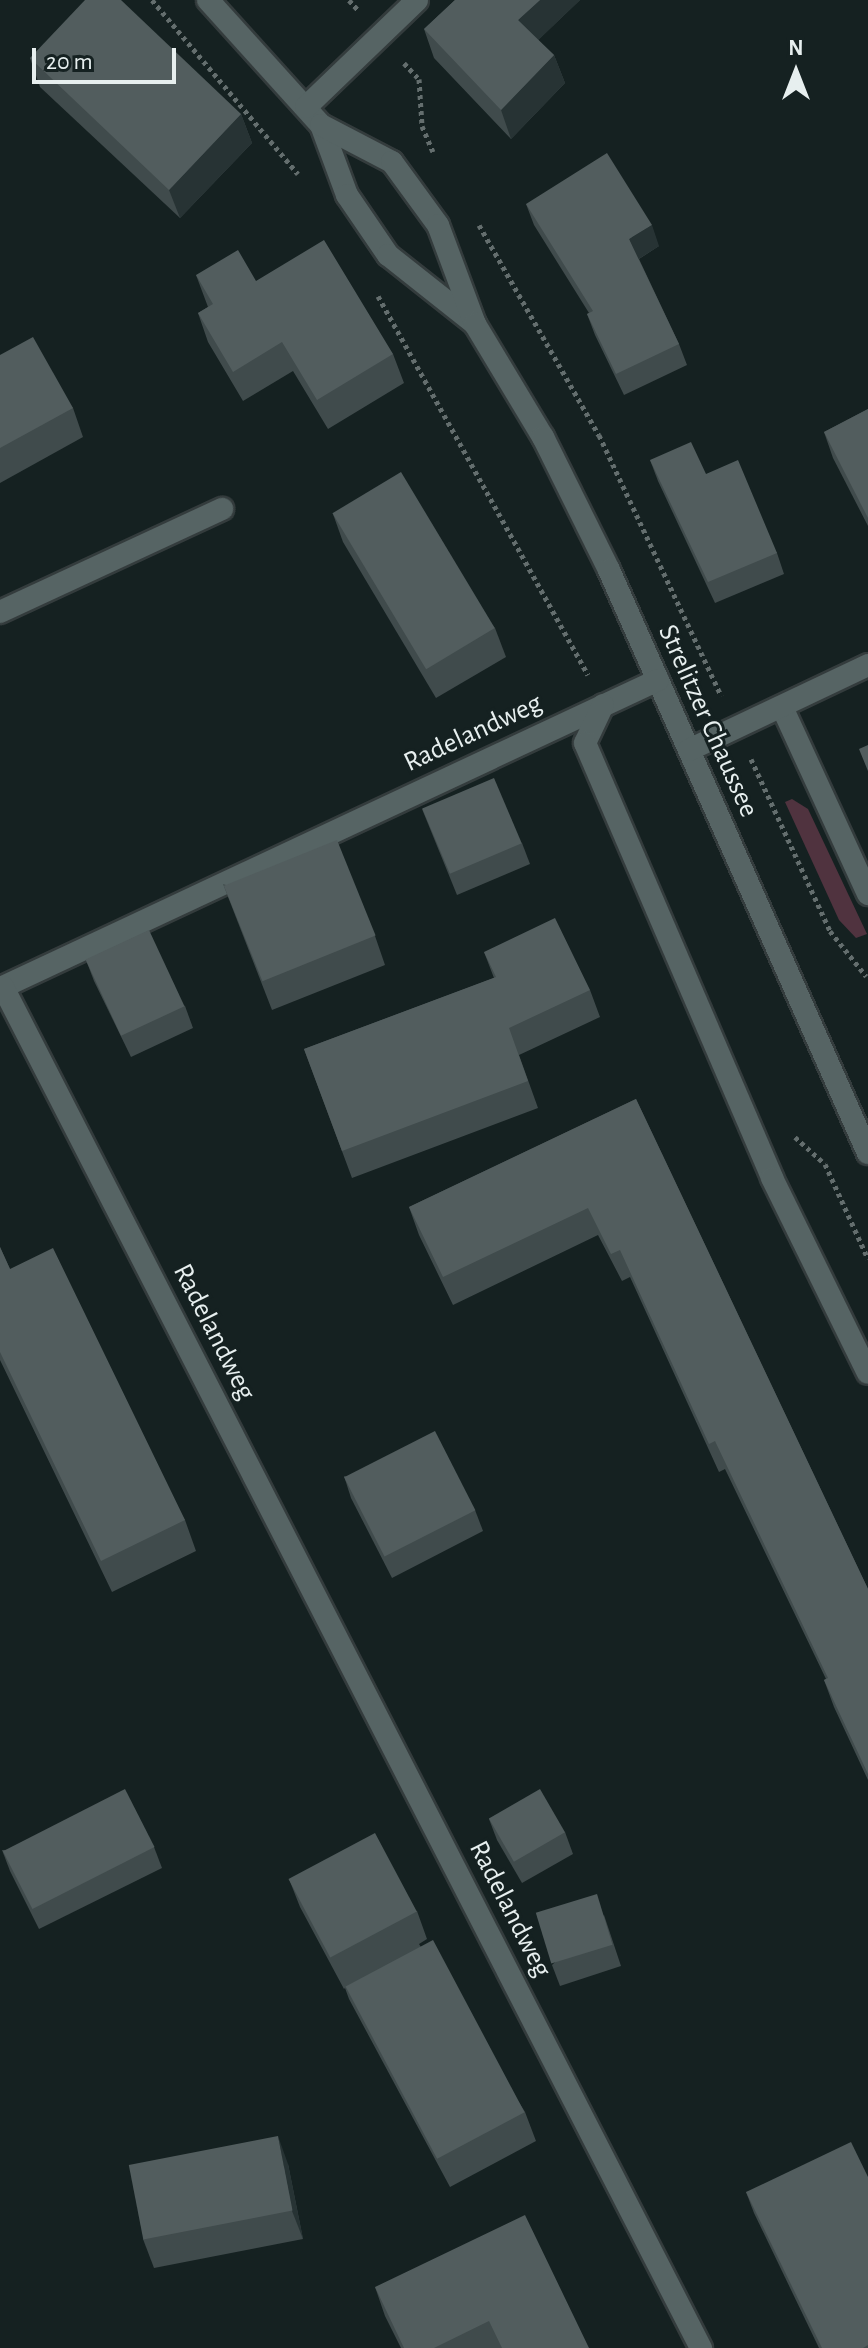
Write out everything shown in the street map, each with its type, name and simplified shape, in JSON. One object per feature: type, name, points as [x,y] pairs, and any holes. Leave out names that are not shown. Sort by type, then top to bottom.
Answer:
[{"type":"street","name":"Strelitzer Chaussee","points":[[208,0],[321,125],[347,195],[388,255],[475,324]]},
{"type":"street","points":[[306,107],[417,0]]},
{"type":"street","name":"Strelitzer Chaussee","points":[[321,125],[392,162],[438,225],[475,324],[543,437],[658,680],[868,1153]]},
{"type":"street","points":[[0,612],[222,509]]},
{"type":"street","points":[[689,750],[868,665]]},
{"type":"street","name":"Radelandweg","points":[[658,680],[2,986],[701,2348]]},
{"type":"street","points":[[603,705],[585,743],[772,1178],[868,1373]]},
{"type":"street","points":[[782,707],[868,894]]},
{"type":"path","points":[[152,0],[305,183]]},
{"type":"path","points":[[349,0],[419,79],[422,126],[436,160]]},
{"type":"path","points":[[471,212],[599,435],[830,931],[866,976]]},
{"type":"path","points":[[369,281],[524,551],[603,705]]},
{"type":"shaded area","points":[[792,799],[808,809],[867,934],[856,938],[839,920],[785,802]]},
{"type":"building","points":[[85,0],[121,0],[241,114],[169,190],[30,58]]},
{"type":"building","points":[[455,0],[540,0],[518,20],[554,55],[501,110],[424,29]]},
{"type":"building","points":[[607,153],[652,225],[629,239],[679,344],[616,374],[587,314],[593,311],[526,204]]},
{"type":"building","points":[[324,240],[393,354],[317,400],[282,342],[233,372],[198,313],[213,304],[196,275],[238,250],[256,281]]},
{"type":"building","points":[[33,337],[73,408],[0,448],[0,355]]},
{"type":"building","points":[[868,409],[868,518],[824,432]]},
{"type":"building","points":[[691,442],[706,474],[738,460],[777,553],[708,582],[650,460]]},
{"type":"building","points":[[401,472],[495,628],[426,669],[332,513]]},
{"type":"building","points":[[868,745],[868,771],[859,749]]},
{"type":"building","points":[[494,778],[522,843],[450,874],[422,808]]},
{"type":"building","points":[[337,840],[376,935],[262,981],[224,886]]},
{"type":"building","points":[[555,918],[590,990],[509,1028],[528,1081],[342,1151],[304,1049],[496,977],[484,952]]},
{"type":"building","points":[[149,930],[184,1006],[121,1036],[86,960]]},
{"type":"building","points":[[636,1099],[868,1589],[868,1774],[824,1680],[828,1678],[715,1441],[709,1444],[620,1250],[611,1254],[588,1208],[443,1277],[409,1207]]},
{"type":"building","points":[[0,1247],[10,1269],[53,1248],[185,1520],[101,1561],[0,1352]]},
{"type":"building","points":[[435,1431],[475,1510],[385,1557],[344,1477]]},
{"type":"building","points":[[125,1789],[155,1847],[32,1909],[3,1851]]},
{"type":"building","points":[[540,1789],[565,1832],[514,1862],[489,1818]]},
{"type":"building","points":[[375,1833],[417,1912],[330,1958],[288,1879]]},
{"type":"building","points":[[597,1894],[612,1945],[551,1963],[536,1913]]},
{"type":"building","points":[[433,1940],[525,2112],[437,2159],[346,1986]]},
{"type":"building","points":[[278,2136],[293,2211],[143,2240],[129,2165]]},
{"type":"building","points":[[851,2142],[868,2177],[868,2345],[863,2348],[822,2348],[746,2192]]},
{"type":"building","points":[[525,2215],[589,2348],[502,2348],[489,2321],[434,2348],[404,2348],[375,2287]]}]
